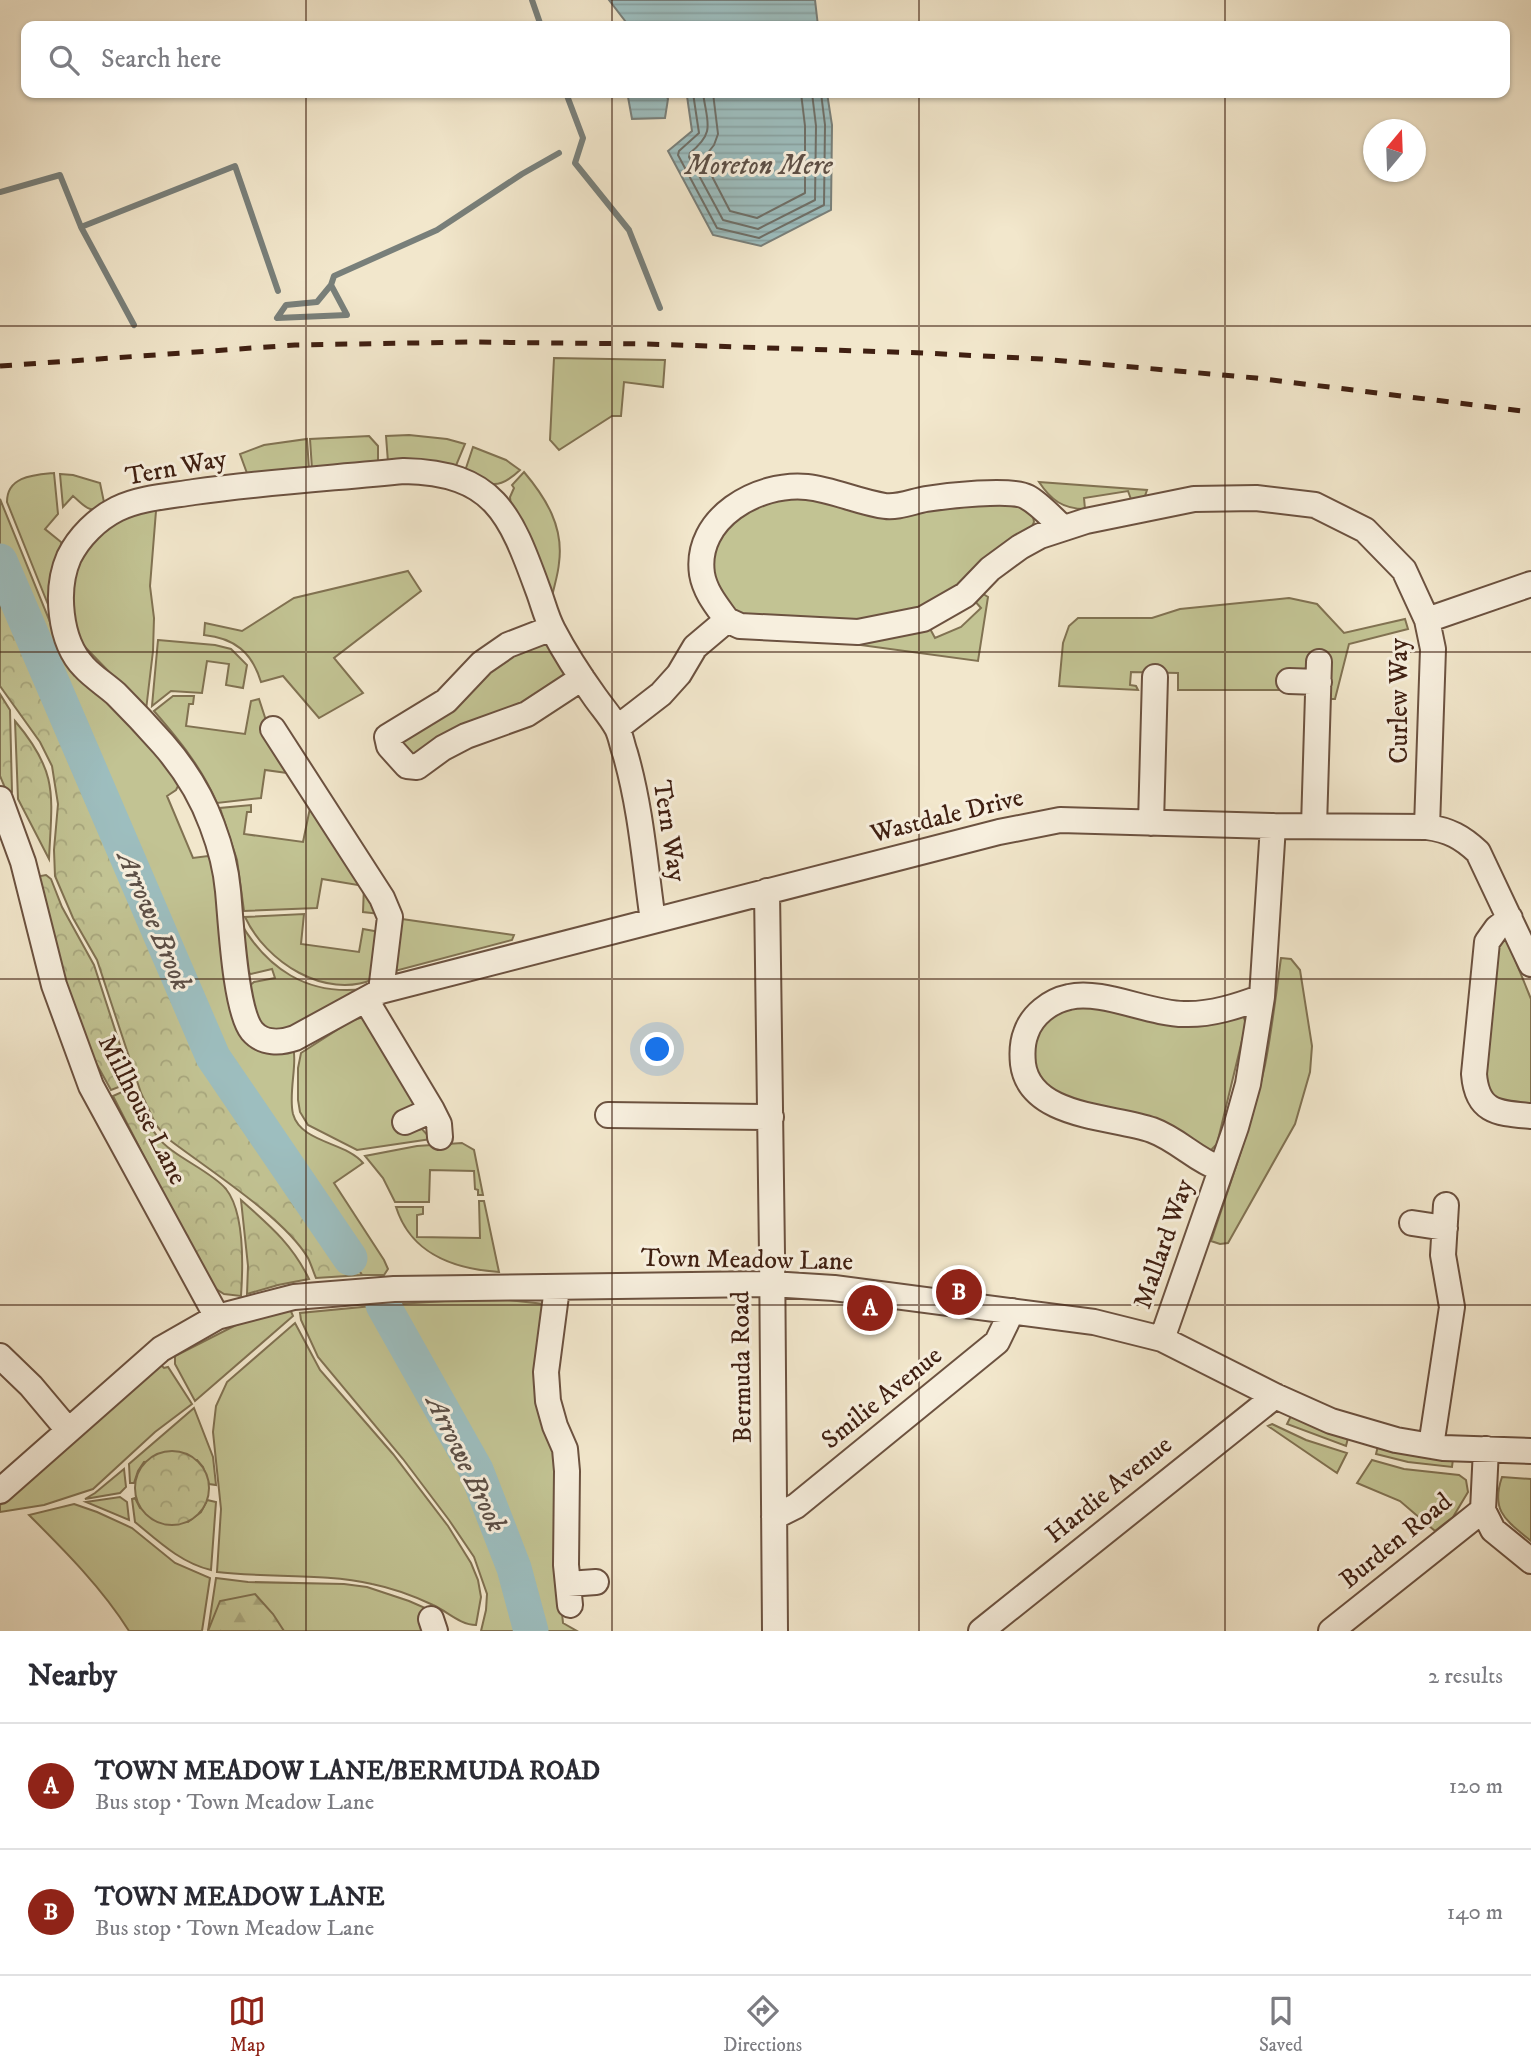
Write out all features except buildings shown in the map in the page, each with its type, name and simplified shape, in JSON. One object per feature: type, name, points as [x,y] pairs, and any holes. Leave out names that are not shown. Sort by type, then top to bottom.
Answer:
[{"type":"street","name":"Tern Way","points":[[295,1038],[272,1042],[252,1031],[247,1021],[237,976],[221,848],[196,788],[164,745],[115,694],[82,665],[61,622],[61,593],[69,558],[88,529],[117,509],[158,498],[247,485],[404,471],[457,478],[495,500],[508,519],[528,563],[552,628],[617,728],[636,800],[653,922]]},
{"type":"street","points":[[617,728],[662,694],[679,674],[695,647],[727,620],[709,593],[702,574],[702,553],[708,538],[728,512],[757,494],[805,486],[837,492],[887,507],[983,492],[1025,495],[1063,528]]},
{"type":"street","name":"Curlew Way","points":[[727,620],[740,626],[858,632],[923,619],[965,595],[990,569],[1020,547],[1063,528],[1194,499],[1256,498],[1315,505],[1365,530],[1385,550],[1404,570],[1427,620],[1433,649],[1427,827]]},
{"type":"street","points":[[1427,620],[1531,584]]},
{"type":"street","points":[[552,628],[508,645],[482,663],[446,701],[387,737],[389,746],[407,766],[417,767],[443,748],[466,736],[527,714],[582,678]]},
{"type":"street","points":[[1289,681],[1319,672],[1314,826]]},
{"type":"street","points":[[1151,823],[1155,677]]},
{"type":"street","points":[[274,729],[382,898],[390,917],[373,996],[439,1124],[440,1137]]},
{"type":"street","name":"Millhouse Lane","points":[[0,799],[5,832],[23,862],[54,985],[91,1086],[217,1317]]},
{"type":"street","name":"Wastdale Drive","points":[[295,1038],[373,996],[767,891],[999,832],[1060,820],[1427,827],[1447,830],[1464,839],[1478,852],[1531,964]]},
{"type":"street","name":"Mallard Way","points":[[1162,1339],[1248,1084],[1262,997],[1273,826]]},
{"type":"street","name":"Bermuda Road","points":[[767,891],[775,1631]]},
{"type":"street","points":[[1510,918],[1497,928],[1487,942],[1475,1086],[1487,1107],[1497,1113],[1531,1116]]},
{"type":"street","name":"Mallard Way","points":[[1221,1169],[1199,1159],[1178,1142],[1154,1131],[1066,1110],[1048,1102],[1033,1088],[1024,1071],[1022,1051],[1026,1032],[1036,1015],[1052,1003],[1070,996],[1090,996],[1184,1014],[1223,1010],[1262,997]]},
{"type":"street","points":[[405,1122],[432,1110]]},
{"type":"street","points":[[608,1115],[771,1117]]},
{"type":"street","points":[[1412,1223],[1445,1217],[1443,1255],[1452,1307],[1431,1446]]},
{"type":"street","name":"Town Meadow Lane","points":[[0,1491],[161,1349],[217,1317],[295,1297],[394,1289],[771,1284],[834,1288],[1094,1322],[1162,1339],[1331,1422],[1396,1440],[1431,1446],[1531,1451]]},
{"type":"street","points":[[557,1288],[546,1372],[548,1401],[565,1449],[569,1595],[596,1582]]},
{"type":"street","name":"Smilie Avenue","points":[[774,1517],[796,1506],[997,1342],[1012,1311]]},
{"type":"street","points":[[0,1356],[23,1377],[68,1430]]},
{"type":"street","name":"Hardie Avenue","points":[[981,1631],[1275,1396]]},
{"type":"street","name":"Burden Road","points":[[1331,1631],[1483,1510],[1486,1449]]},
{"type":"street","points":[[1483,1510],[1493,1530],[1531,1560]]},
{"type":"green space","points":[[554,358],[665,360],[663,387],[624,382],[621,416],[612,416],[559,450],[550,440]]},
{"type":"green space","points":[[409,435],[465,444],[455,468],[388,462],[386,436]]},
{"type":"green space","points":[[369,436],[378,446],[378,463],[312,469],[310,439]]},
{"type":"green space","points":[[307,439],[309,469],[248,476],[240,454],[264,445]]},
{"type":"green space","points":[[473,447],[506,460],[520,470],[499,484],[487,483],[465,471]]},
{"type":"green space","points":[[524,472],[552,514],[559,537],[558,568],[551,602],[522,521],[511,507],[510,497],[514,488],[512,485]]},
{"type":"green space","points":[[54,473],[58,514],[45,529],[61,542],[63,552],[55,622],[7,502],[12,487],[23,478]]},
{"type":"green space","points":[[60,474],[100,483],[105,507],[91,509],[73,496],[63,507]]},
{"type":"green space","points":[[1039,482],[1147,490],[1144,499],[1132,502],[1128,491],[1084,498],[1085,509],[1077,509],[1058,502]]},
{"type":"green space","points":[[806,497],[928,506],[1023,504],[1032,510],[1034,522],[1031,529],[991,565],[948,597],[925,608],[900,615],[845,621],[737,616],[713,580],[711,561],[716,540],[750,504]]},
{"type":"green space","points":[[0,499],[65,659],[118,706],[180,782],[176,790],[167,796],[193,858],[208,856],[215,862],[242,1028],[293,1048],[292,1106],[298,1124],[314,1137],[346,1151],[363,1163],[334,1183],[384,1260],[388,1269],[384,1275],[362,1275],[213,1057],[0,561]]},
{"type":"green space","points":[[150,509],[156,511],[150,586],[154,618],[146,710],[84,646],[73,618],[72,604],[81,557],[96,535],[119,520]]},
{"type":"green space","points":[[0,561],[213,1057],[362,1275],[316,1278],[308,1258],[281,1226],[243,1194],[167,1138],[156,1125],[141,1093],[97,960],[73,918],[55,876],[58,804],[52,766],[40,742],[0,686]]},
{"type":"green space","points":[[408,571],[421,591],[334,658],[363,693],[319,718],[283,676],[261,682],[253,662],[240,648],[224,639],[204,635],[205,623],[242,631],[294,598]]},
{"type":"green space","points":[[980,592],[988,597],[978,661],[846,643],[928,625],[935,638],[961,627],[981,608],[973,599]]},
{"type":"green space","points":[[1289,598],[1317,604],[1344,633],[1405,619],[1408,629],[1349,644],[1335,699],[1326,699],[1307,670],[1283,690],[1178,690],[1178,673],[1131,672],[1130,685],[1136,686],[1138,690],[1059,686],[1063,643],[1069,626],[1078,618],[1152,618],[1180,609]]},
{"type":"green space","points":[[158,640],[231,649],[247,665],[243,688],[226,685],[229,664],[207,661],[202,693],[171,691],[152,706]]},
{"type":"green space","points":[[541,642],[552,644],[567,666],[564,679],[517,714],[418,756],[410,754],[403,743],[407,733],[504,658]]},
{"type":"green space","points":[[0,694],[10,710],[12,792],[8,795],[0,776]]},
{"type":"green space","points":[[173,696],[194,696],[193,704],[189,704],[186,726],[245,734],[251,701],[259,699],[273,742],[287,773],[265,770],[261,798],[217,803],[197,766],[154,711]]},
{"type":"green space","points":[[15,721],[39,755],[50,786],[49,859],[18,799]]},
{"type":"green space","points":[[251,805],[251,812],[247,812],[244,834],[303,842],[310,808],[317,809],[381,908],[380,914],[363,912],[364,886],[322,879],[317,908],[244,911],[237,860],[220,808]]},
{"type":"green space","points":[[46,875],[51,879],[62,907],[94,965],[132,1082],[111,1090],[80,1034],[35,877]]},
{"type":"green space","points":[[304,914],[301,944],[359,952],[363,929],[380,932],[374,979],[355,984],[336,984],[299,973],[267,949],[245,917]]},
{"type":"green space","points":[[395,918],[514,935],[512,940],[395,971]]},
{"type":"green space","points":[[239,920],[262,952],[291,975],[325,988],[364,989],[288,1031],[263,1027],[256,1016],[248,987],[254,982],[275,978],[272,969],[251,974],[245,972]]},
{"type":"green space","points":[[1503,937],[1507,940],[1531,999],[1531,1108],[1498,1105],[1482,1076],[1495,944]]},
{"type":"green space","points":[[1281,958],[1291,959],[1300,970],[1312,1046],[1310,1072],[1295,1124],[1228,1243],[1220,1244],[1211,1241],[1260,1087],[1270,1039]]},
{"type":"green space","points":[[1071,1003],[1243,1015],[1246,1024],[1217,1144],[1209,1152],[1053,1095],[1033,1069],[1033,1035],[1042,1020]]},
{"type":"green space","points":[[366,1016],[415,1105],[403,1133],[422,1129],[431,1139],[357,1150],[308,1125],[300,1112],[298,1068],[301,1053],[351,1021]]},
{"type":"green space","points":[[133,1087],[143,1112],[163,1143],[219,1182],[232,1199],[240,1226],[241,1296],[224,1294],[210,1285],[113,1096]]},
{"type":"green space","points":[[462,1143],[474,1150],[483,1195],[478,1195],[478,1190],[475,1189],[474,1171],[430,1170],[429,1202],[395,1202],[383,1178],[365,1156],[417,1146]]},
{"type":"green space","points":[[241,1200],[288,1245],[309,1279],[247,1294],[248,1266]]},
{"type":"green space","points":[[479,1201],[484,1201],[499,1272],[450,1263],[436,1256],[412,1237],[396,1207],[423,1207],[423,1214],[417,1215],[417,1237],[480,1238]]},
{"type":"green space","points":[[491,1298],[544,1304],[558,1459],[558,1573],[563,1623],[577,1631],[481,1631],[487,1594],[474,1557],[403,1459],[318,1357],[300,1313]]},
{"type":"green space","points":[[290,1309],[293,1316],[195,1401],[175,1364],[175,1356],[240,1323]]},
{"type":"green space","points":[[295,1323],[320,1370],[393,1454],[448,1526],[471,1563],[481,1597],[476,1625],[464,1623],[411,1595],[372,1584],[335,1578],[217,1572],[221,1509],[213,1432],[216,1406],[227,1382]]},
{"type":"green space","points":[[161,1365],[168,1367],[192,1404],[155,1432],[93,1489],[44,1505],[0,1512],[0,1505],[110,1406]]},
{"type":"green space","points":[[194,1408],[213,1457],[216,1485],[209,1484],[203,1467],[197,1460],[144,1462],[134,1483],[130,1483],[129,1464]]},
{"type":"green space","points":[[1291,1416],[1348,1438],[1346,1446],[1287,1424]]},
{"type":"green space","points":[[1272,1424],[1306,1440],[1347,1453],[1337,1473],[1268,1426]]},
{"type":"green space","points":[[1378,1446],[1453,1459],[1452,1467],[1408,1462],[1376,1454]]},
{"type":"green space","points":[[165,1451],[179,1451],[193,1457],[203,1467],[209,1488],[207,1502],[193,1519],[179,1525],[165,1525],[151,1519],[141,1509],[135,1495],[135,1481],[141,1467],[151,1457]]},
{"type":"green space","points":[[1372,1460],[1404,1469],[1459,1475],[1466,1480],[1468,1492],[1453,1517],[1435,1531],[1400,1501],[1357,1483]]},
{"type":"green space","points":[[124,1469],[126,1487],[120,1493],[85,1499],[95,1493]]},
{"type":"green space","points":[[1502,1477],[1531,1479],[1531,1541],[1503,1515],[1498,1499]]},
{"type":"green space","points":[[120,1497],[127,1502],[129,1520],[86,1502]]},
{"type":"green space","points":[[135,1498],[140,1508],[188,1522],[201,1512],[207,1500],[216,1502],[211,1570],[180,1557],[135,1522],[132,1499]]},
{"type":"green space","points":[[74,1504],[132,1528],[175,1563],[210,1578],[202,1631],[129,1631],[95,1585],[29,1515]]},
{"type":"green space","points":[[216,1578],[367,1587],[432,1611],[424,1631],[208,1631]]},
{"type":"green space","points":[[255,1594],[284,1631],[208,1631],[220,1601]]},
{"type":"water","points":[[609,0],[815,0],[817,21],[625,21]]},
{"type":"water","points":[[628,98],[668,98],[665,118],[632,119]]},
{"type":"water","name":"Moreton Mere","points":[[687,98],[828,98],[832,125],[831,210],[761,246],[713,235],[668,151],[692,131]]},
{"type":"waterway","points":[[532,0],[539,21]]},
{"type":"waterway","points":[[568,98],[583,138],[575,163],[629,230],[660,308]]},
{"type":"waterway","points":[[331,285],[317,302],[286,305],[277,318],[347,315],[331,285],[334,276],[437,230],[559,153]]},
{"type":"waterway","points":[[134,325],[81,227],[235,166],[278,291]]},
{"type":"waterway","points":[[0,192],[60,175],[81,227]]},
{"type":"waterway","name":"Arrowe Brook","points":[[0,561],[213,1057],[350,1258]]},
{"type":"waterway","name":"Arrowe Brook","points":[[383,1305],[476,1470],[514,1568],[531,1631]]},
{"type":"railway","points":[[0,366],[295,345],[471,342],[647,344],[1042,359],[1256,378],[1531,412]]},
{"type":"place","name":"TOWN MEADOW LANE","points":[[959,1292]]},
{"type":"place","name":"TOWN MEADOW LANE/BERMUDA ROAD","points":[[870,1308]]}]
